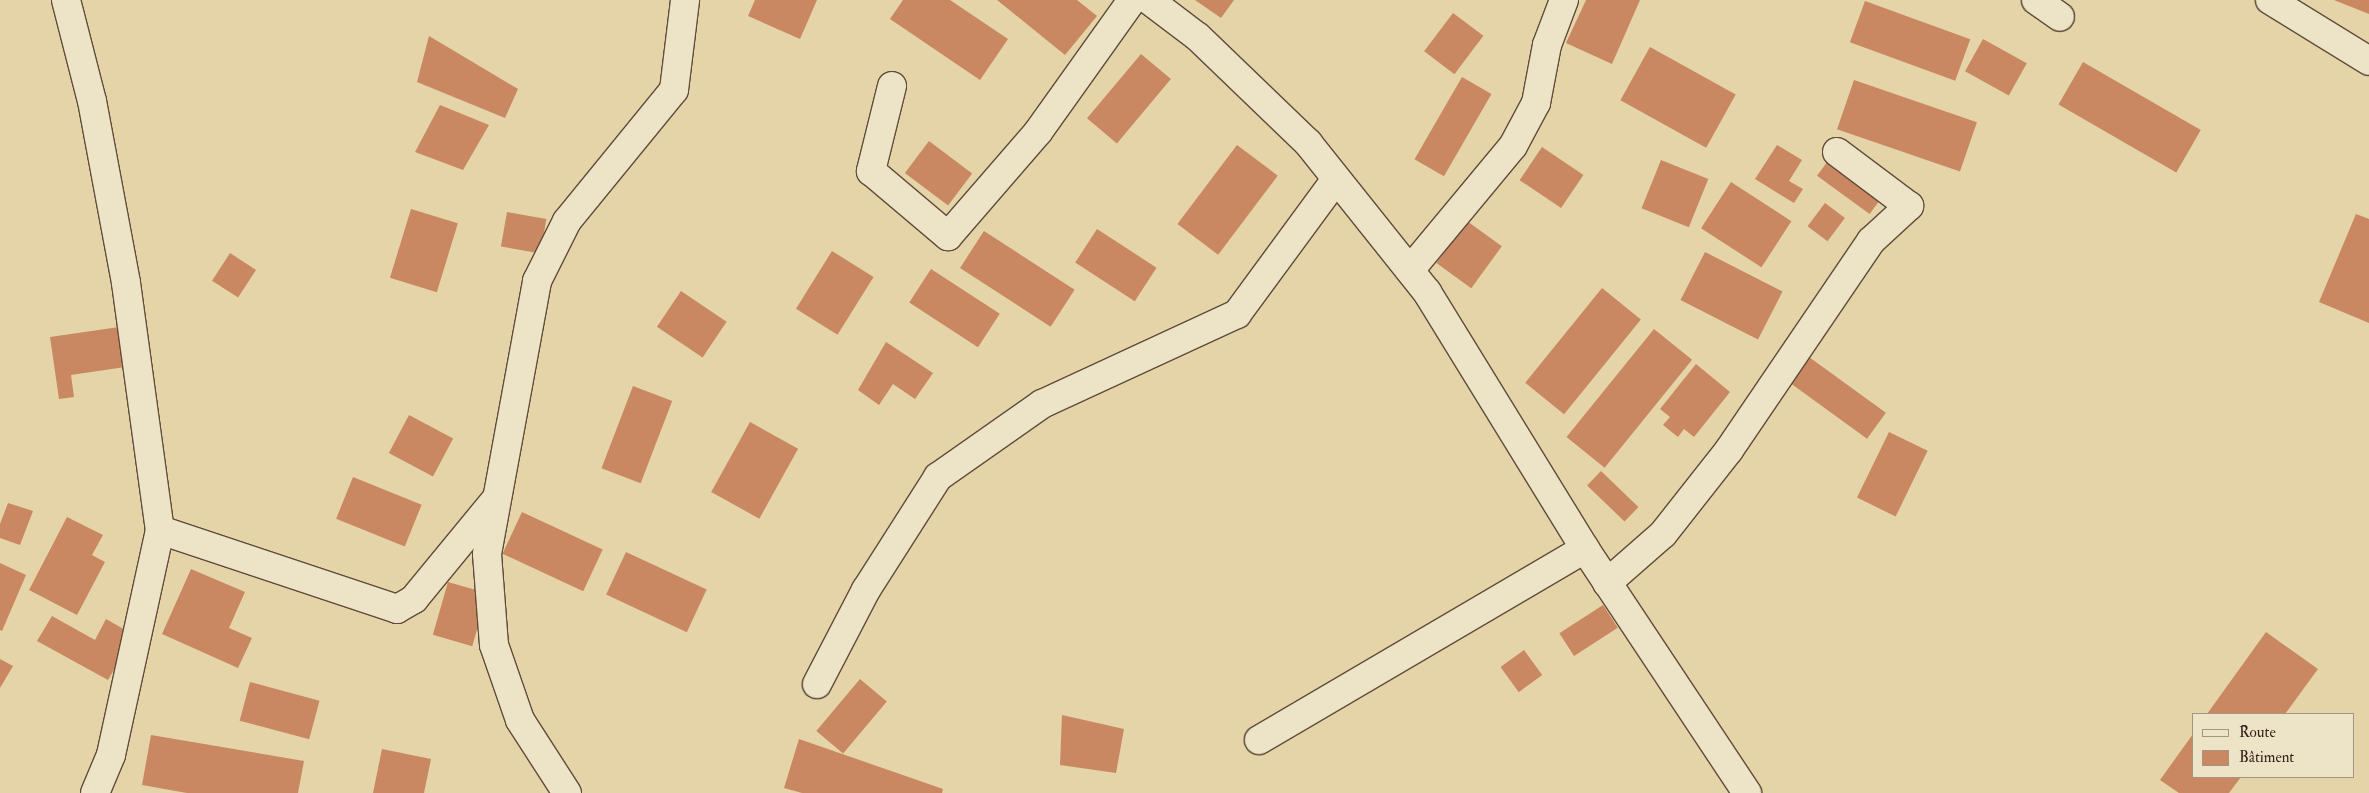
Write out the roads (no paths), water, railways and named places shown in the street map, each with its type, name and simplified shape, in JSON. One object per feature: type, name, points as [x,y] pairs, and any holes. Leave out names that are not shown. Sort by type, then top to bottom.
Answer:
[{"type":"street","points":[[66,0],[92,101],[126,283],[160,530],[111,755],[95,793]]},
{"type":"street","points":[[567,793],[520,720],[494,644],[487,554],[537,281],[567,221],[674,90],[685,0]]},
{"type":"street","points":[[892,86],[871,171],[948,236],[1038,132],[1132,0]]},
{"type":"street","points":[[1149,0],[1198,37],[1308,143],[1427,292],[1585,550],[1723,754],[1747,793]]},
{"type":"street","points":[[1410,270],[1513,146],[1536,103],[1547,45],[1564,0]]},
{"type":"street","points":[[2036,0],[2060,17]]},
{"type":"street","points":[[2270,0],[2369,61]]},
{"type":"street","points":[[1607,583],[1669,526],[1729,450],[1871,242],[1909,206],[1836,152]]},
{"type":"street","points":[[818,684],[866,590],[938,477],[1042,404],[1237,314],[1336,179]]},
{"type":"street","points":[[160,530],[397,609],[414,599],[497,498]]},
{"type":"street","points":[[1259,740],[1585,550]]},
{"type":"street","points":[[1723,754],[1735,793]]}]
